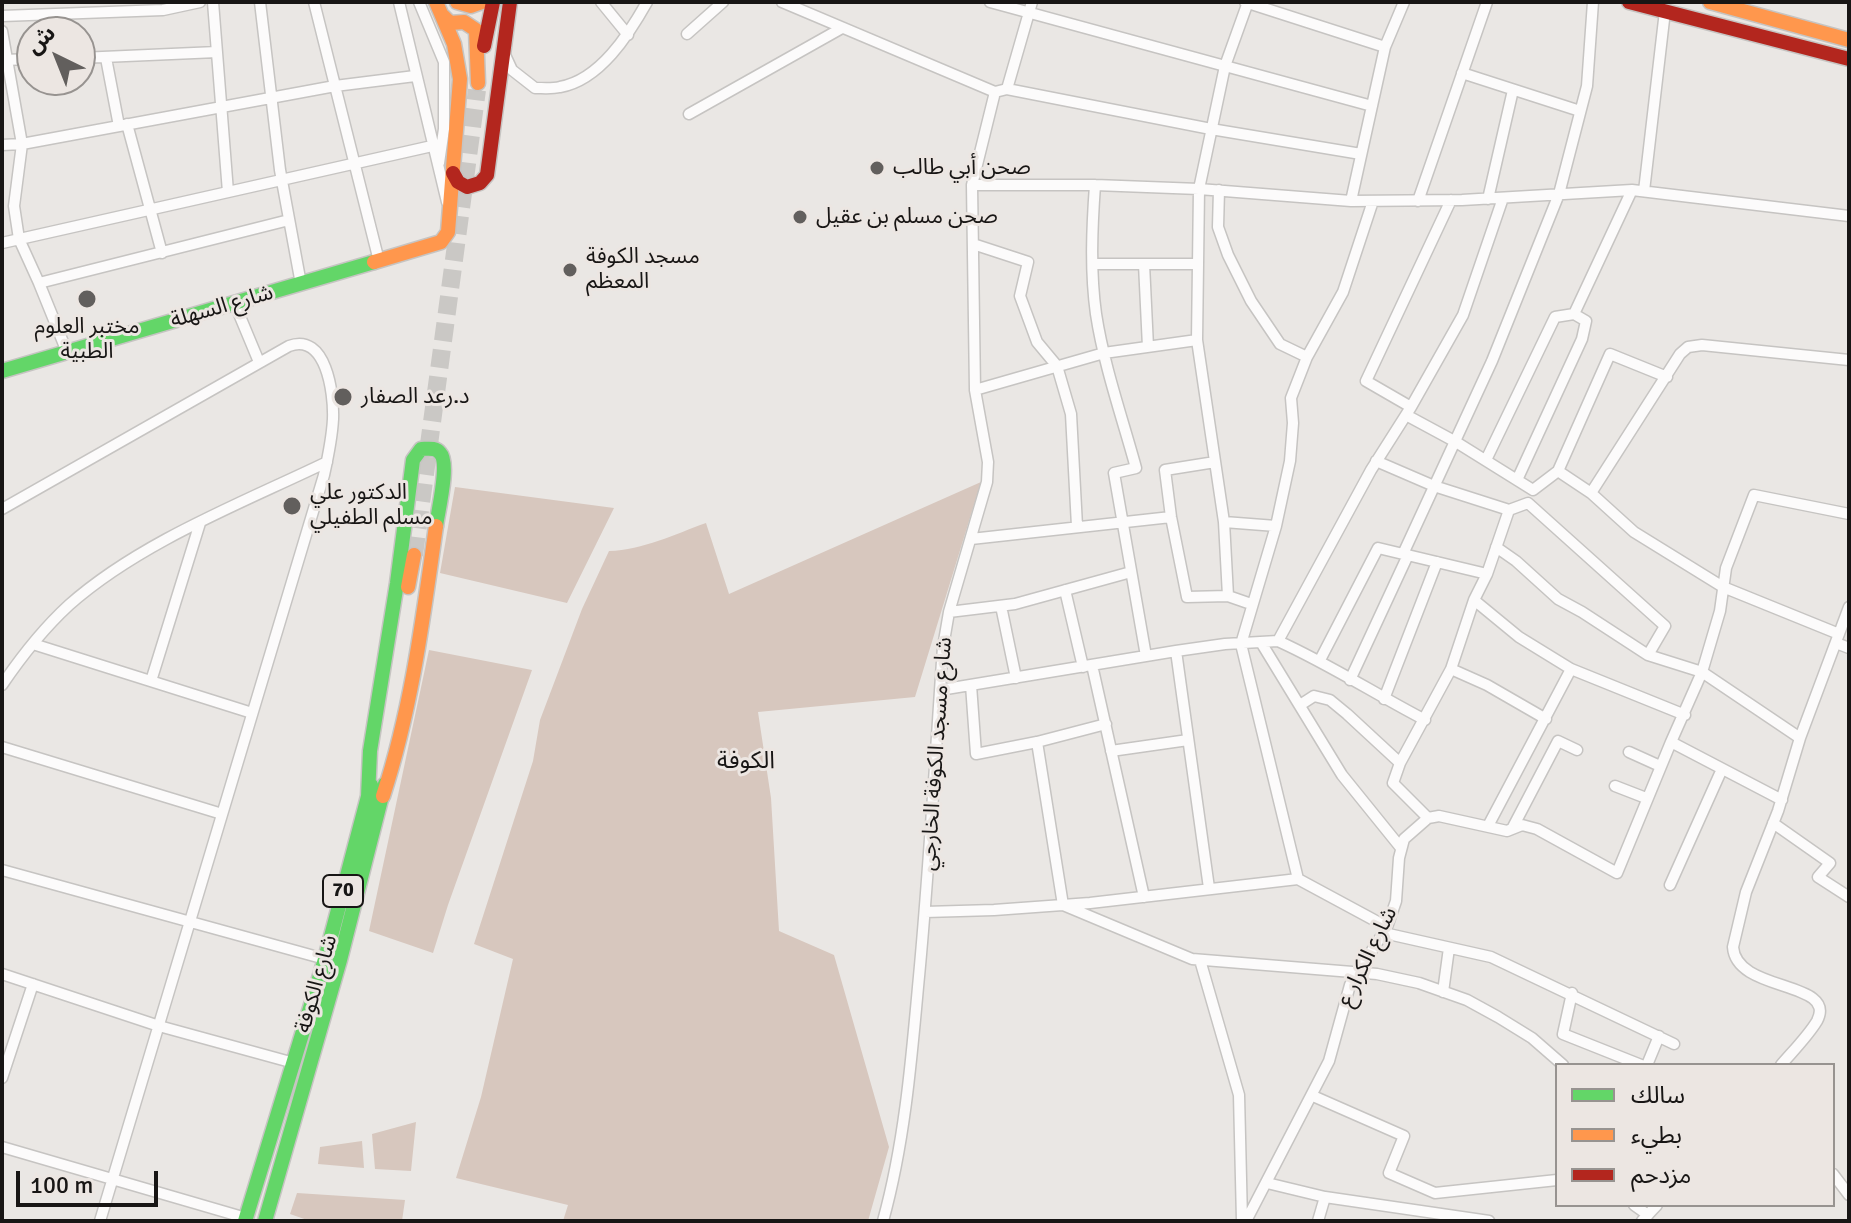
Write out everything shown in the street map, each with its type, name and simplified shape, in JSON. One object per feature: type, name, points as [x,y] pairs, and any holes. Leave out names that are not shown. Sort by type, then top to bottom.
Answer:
[{"type":"main road","points":[[436,2],[454,44],[460,79],[446,171],[467,187],[480,183],[487,175],[508,2]]},
{"type":"main road","points":[[457,2],[471,6],[482,2]]},
{"type":"main road","points":[[481,88],[493,2]]},
{"type":"main road","points":[[481,88],[508,2]]},
{"type":"main road","points":[[1629,2],[1849,59]]},
{"type":"main road","points":[[1710,2],[1849,40]]},
{"type":"main road","points":[[443,16],[450,23],[464,22],[476,30],[481,88]]},
{"type":"main road","name":"شارع السهلة","points":[[2,371],[441,242],[448,232],[446,171]]},
{"type":"main road","points":[[421,449],[434,449],[441,453],[445,463],[423,621],[401,741],[376,797],[370,751],[413,460],[421,449]]},
{"type":"main road","name":"شارع الكوفة","points":[[266,1221],[295,1123],[376,797],[419,554]]},
{"type":"main road","name":"شارع الكوفة","points":[[246,1219],[376,797]]},
{"type":"main road","points":[[276,1118],[284,1126],[295,1123]]},
{"type":"main road","points":[[263,1157],[275,1154],[281,1164]]},
{"type":"street","points":[[2,16],[163,10],[200,2]]},
{"type":"street","points":[[213,2],[228,192]]},
{"type":"street","points":[[260,2],[282,180],[301,284]]},
{"type":"street","points":[[314,2],[379,261]]},
{"type":"street","points":[[399,2],[432,146],[446,171]]},
{"type":"street","points":[[419,2],[444,62],[446,171]]},
{"type":"street","points":[[601,2],[628,35]]},
{"type":"street","points":[[502,48],[512,70],[522,81],[535,88],[561,87],[581,80],[628,35],[647,2]]},
{"type":"street","points":[[687,34],[723,2]]},
{"type":"street","points":[[782,2],[995,92],[1007,89],[1211,129],[1361,154]]},
{"type":"street","points":[[990,2],[1030,8],[1372,106]]},
{"type":"street","points":[[1228,596],[1224,522],[1197,340],[1199,189],[1225,66],[1247,2],[1385,47]]},
{"type":"street","points":[[1351,201],[1385,47],[1404,2]]},
{"type":"street","points":[[1418,201],[1487,2]]},
{"type":"street","points":[[1350,680],[1456,442],[1559,194],[1587,86],[1593,2]]},
{"type":"street","points":[[1007,89],[1030,8]]},
{"type":"street","points":[[1644,191],[1665,11]]},
{"type":"street","points":[[689,114],[842,28]]},
{"type":"street","points":[[2,31],[22,144],[14,206],[19,239],[67,352]]},
{"type":"street","points":[[96,58],[217,52]]},
{"type":"street","points":[[106,58],[162,253]]},
{"type":"street","points":[[1462,73],[1580,111]]},
{"type":"street","points":[[2,145],[22,144],[335,86],[415,76]]},
{"type":"street","points":[[1488,199],[1513,90]]},
{"type":"street","name":"شارع مسجد الكوفة الخارجي","points":[[883,1221],[897,1157],[912,1050],[943,647],[949,612],[987,482],[988,462],[975,390],[972,185],[995,92]]},
{"type":"street","points":[[2,243],[432,146]]},
{"type":"street","points":[[972,185],[1199,189],[1351,201],[1488,199],[1632,190],[1849,216]]},
{"type":"street","points":[[1095,185],[1093,264],[1096,311],[1104,353],[1136,468],[1114,473],[1146,656]]},
{"type":"street","points":[[1219,190],[1218,227],[1251,301],[1280,344],[1307,357]]},
{"type":"street","points":[[1574,314],[1632,190]]},
{"type":"street","points":[[1278,641],[1376,461],[1463,315],[1503,198]]},
{"type":"street","points":[[1451,200],[1366,381],[1533,490]]},
{"type":"street","points":[[1298,879],[1241,644],[1276,526],[1290,461],[1291,398],[1307,357],[1343,292],[1373,201]]},
{"type":"street","points":[[39,283],[289,220]]},
{"type":"street","points":[[973,244],[1028,262],[1020,296],[1037,342],[1057,366],[1071,414],[1077,526]]},
{"type":"street","points":[[1093,264],[1198,264]]},
{"type":"street","points":[[1144,264],[1148,347]]},
{"type":"street","points":[[234,302],[259,362]]},
{"type":"street","points":[[1486,460],[1555,317],[1574,314],[1586,321],[1582,339],[1517,480]]},
{"type":"street","points":[[975,390],[1104,353],[1197,340]]},
{"type":"street","points":[[2,509],[259,362],[298,343],[308,345],[319,354],[332,395],[333,417],[327,462],[100,1221]]},
{"type":"street","points":[[1591,493],[1680,354],[1688,347],[1702,345],[1849,360]]},
{"type":"street","points":[[1376,461],[1434,486],[1509,510],[1528,503],[1533,490],[1558,471],[1610,354],[1667,377]]},
{"type":"street","points":[[2,684],[69,605],[118,569],[200,523],[327,462]]},
{"type":"street","points":[[1215,462],[1165,470],[1187,597],[1228,596],[1251,604]]},
{"type":"street","points":[[1558,471],[1591,493],[1634,532],[1723,587],[1838,639],[1849,648]]},
{"type":"street","points":[[1262,644],[1342,775],[1401,848],[1409,833],[1428,818],[1439,816],[1507,831],[1522,825],[1537,829],[1617,873],[1646,798],[1702,672],[1720,611],[1726,568],[1754,495],[1849,514]]},
{"type":"street","points":[[1528,503],[1665,626],[1648,655]]},
{"type":"street","points":[[1428,818],[1393,783],[1400,763],[1451,669],[1509,510]]},
{"type":"street","points":[[971,539],[1171,517]]},
{"type":"street","points":[[1224,522],[1276,526]]},
{"type":"street","points":[[151,681],[200,523]]},
{"type":"street","points":[[1496,547],[1558,599],[1648,655],[1702,672],[1800,738]]},
{"type":"street","points":[[1320,660],[1378,548],[1487,574]]},
{"type":"street","points":[[1384,699],[1437,562]]},
{"type":"street","points":[[949,612],[1001,606],[1131,572]]},
{"type":"street","points":[[1065,590],[1106,724],[1144,897]]},
{"type":"street","points":[[1474,600],[1519,637],[1571,669],[1685,715]]},
{"type":"street","points":[[1001,606],[1016,678]]},
{"type":"street","points":[[1783,1063],[1818,1019],[1819,1007],[1812,997],[1741,968],[1733,947],[1746,892],[1782,800],[1800,738],[1849,607]]},
{"type":"street","points":[[940,690],[1176,651],[1278,641],[1320,660],[1350,680],[1425,720]]},
{"type":"street","points":[[33,644],[252,713]]},
{"type":"street","points":[[1176,651],[1209,888]]},
{"type":"street","points":[[1451,669],[1487,685],[1546,719]]},
{"type":"street","points":[[1488,826],[1571,669]]},
{"type":"street","points":[[971,685],[976,754],[1106,724]]},
{"type":"street","points":[[1300,705],[1314,696],[1330,700],[1400,763]]},
{"type":"street","points":[[1111,751],[1188,740]]},
{"type":"street","points":[[1513,827],[1558,741],[1577,750]]},
{"type":"street","points":[[1037,742],[1063,905]]},
{"type":"street","points":[[1671,742],[1782,800]]},
{"type":"street","points":[[2,747],[222,814]]},
{"type":"street","points":[[1629,752],[1660,766]]},
{"type":"street","points":[[1670,885],[1722,769]]},
{"type":"street","points":[[1615,786],[1646,798]]},
{"type":"street","points":[[1773,823],[1830,863],[1818,877],[1849,897]]},
{"type":"street","name":"شارع الكرار ع","points":[[1244,1221],[1267,1183],[1329,1061],[1341,1012],[1356,974],[1386,930],[1396,901],[1401,848]]},
{"type":"street","points":[[2,870],[325,959]]},
{"type":"street","points":[[925,912],[1063,905],[1298,879],[1386,930],[1491,957],[1674,1044]]},
{"type":"street","points":[[1063,905],[1192,959],[1377,974],[1443,992],[1467,1000],[1532,1038],[1561,1063]]},
{"type":"street","points":[[1443,992],[1449,948]]},
{"type":"street","points":[[1200,960],[1239,1095],[1244,1221]]},
{"type":"street","points":[[2,974],[159,1026],[294,1063]]},
{"type":"street","points":[[2,1078],[33,984]]},
{"type":"street","points":[[1572,993],[1563,1034],[1639,1063]]},
{"type":"street","points":[[1645,1063],[1659,1036]]},
{"type":"street","points":[[1313,1096],[1404,1136],[1389,1173],[1435,1193],[1555,1180]]},
{"type":"street","points":[[2,1147],[113,1177],[246,1219]]},
{"type":"street","points":[[1835,1177],[1849,1195]]},
{"type":"street","points":[[1267,1183],[1422,1217],[1489,1221]]},
{"type":"street","points":[[1318,1221],[1325,1197]]},
{"type":"shaded area","points":[[981,482],[915,697],[758,712],[771,798],[779,931],[834,955],[889,1147],[868,1221],[563,1221],[568,1205],[456,1178],[481,1097],[513,959],[474,944],[533,761],[540,720],[582,609],[609,551],[646,545],[706,523],[729,594]]},
{"type":"shaded area","points":[[455,487],[614,508],[567,603],[440,573]]},
{"type":"shaded area","points":[[429,650],[532,670],[433,953],[369,931]]},
{"type":"shaded area","points":[[416,1122],[411,1171],[375,1169],[372,1134]]},
{"type":"shaded area","points":[[362,1141],[364,1168],[318,1164],[320,1147]]},
{"type":"shaded area","points":[[297,1193],[405,1200],[402,1221],[310,1221],[290,1214]]},
{"type":"tunnel","points":[[414,555],[477,90]]},
{"type":"traffic: fast","points":[[2,371],[374,262]]},
{"type":"traffic: fast","points":[[368,797],[370,751],[413,460],[421,449],[436,450],[443,458],[444,477],[436,526]]},
{"type":"traffic: fast","points":[[265,1221],[340,960],[385,784]]},
{"type":"traffic: fast","points":[[245,1221],[325,959],[371,785]]},
{"type":"traffic: slow","points":[[374,262],[441,242],[448,232],[460,79],[454,44],[436,2]]},
{"type":"traffic: slow","points":[[457,2],[471,6],[482,2]]},
{"type":"traffic: slow","points":[[1710,2],[1849,40]]},
{"type":"traffic: slow","points":[[443,16],[450,23],[464,22],[476,30],[478,83]]},
{"type":"traffic: slow","points":[[383,796],[409,696],[436,526]]},
{"type":"traffic: slow","points":[[408,587],[414,555]]},
{"type":"traffic: jam","points":[[484,46],[493,2]]},
{"type":"traffic: jam","points":[[453,173],[458,182],[467,187],[480,183],[487,175],[510,2]]},
{"type":"traffic: jam","points":[[1629,2],[1849,59]]},
{"type":"place","name":"صحن أبي طالب","points":[[877,168]]},
{"type":"place","name":"صحن مسلم بن عقيل","points":[[800,217]]},
{"type":"place","name":"مسجد الكوفة المعظم","points":[[570,270]]},
{"type":"place","name":"مختبر العلوم الطبية","points":[[87,299]]},
{"type":"place","name":"د.رعد الصفار","points":[[343,397]]},
{"type":"place","name":"الدكتور علي مسلم الطفيلي","points":[[292,506]]},
{"type":"district","name":"الكوفة","points":[[746,762]]}]
